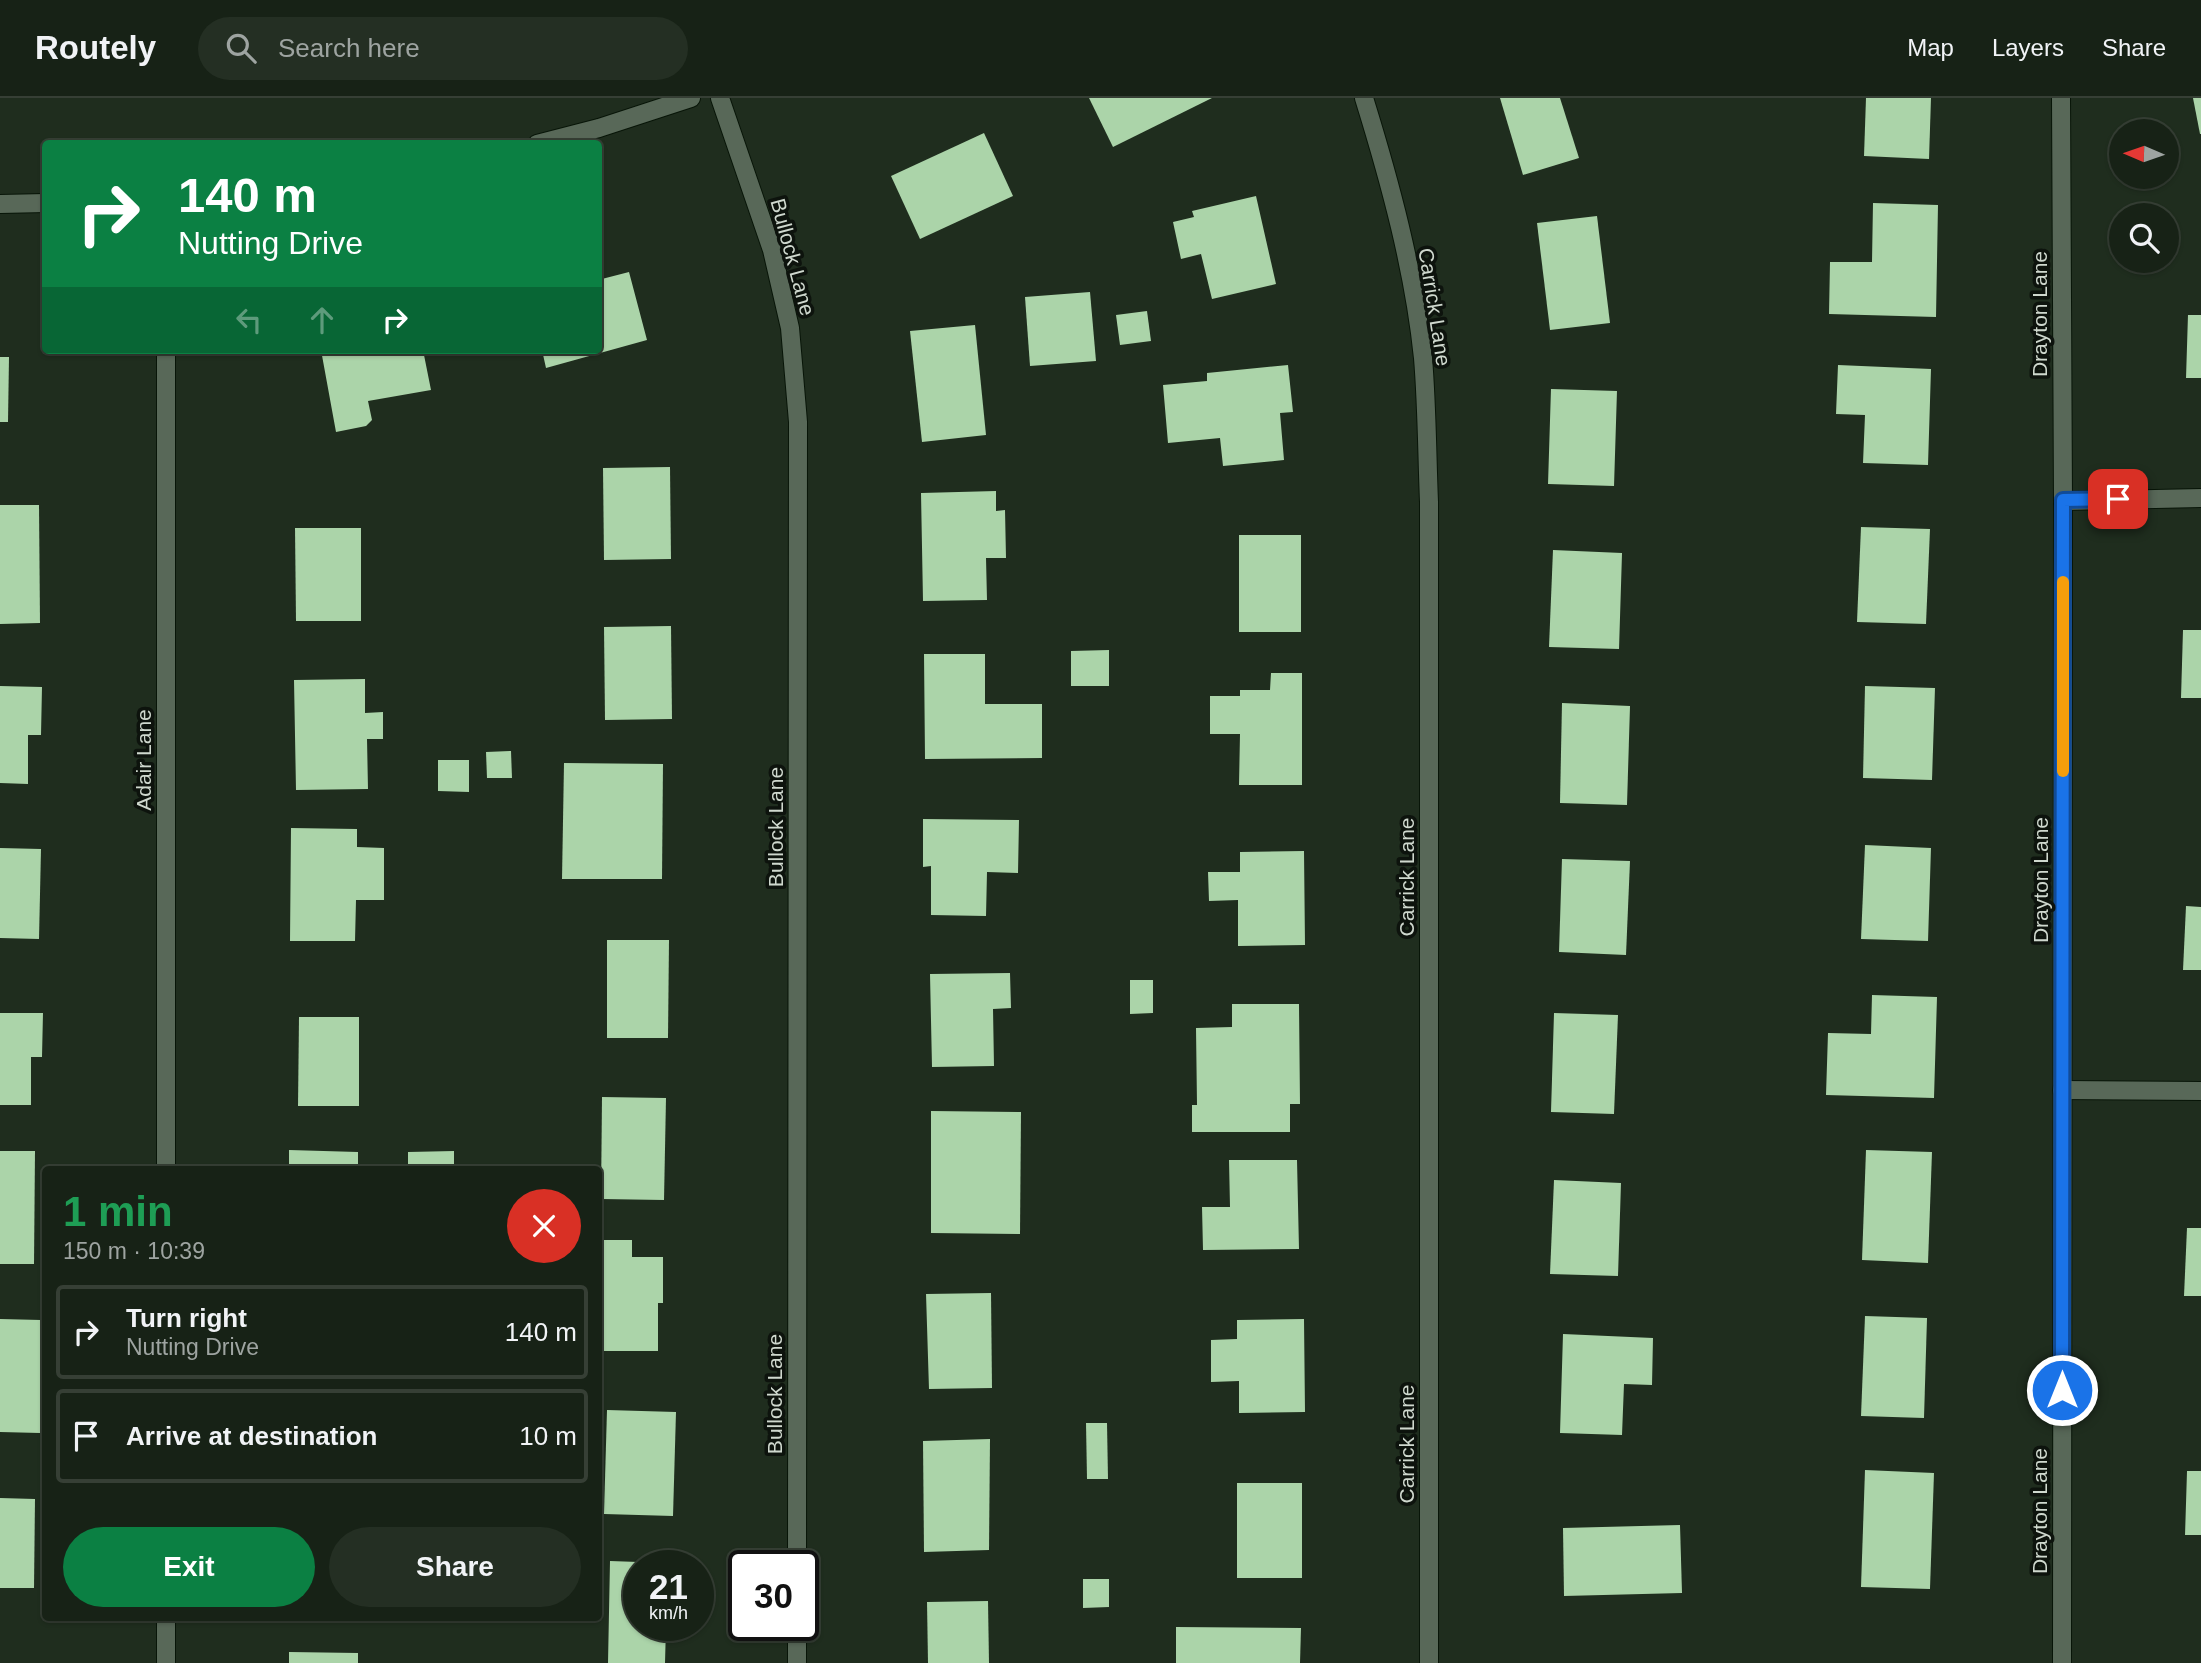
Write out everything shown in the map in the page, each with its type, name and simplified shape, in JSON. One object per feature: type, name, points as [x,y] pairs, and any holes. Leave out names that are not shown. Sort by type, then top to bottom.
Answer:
[{"type":"street","points":[[553,140],[600,128],[691,98]]},
{"type":"street","name":"Bullock Lane","points":[[720,98],[772,250],[790,328],[798,422],[797,1550]]},
{"type":"street","name":"Carrick Lane","points":[[1364,98],[1390,181],[1416,311],[1423,358],[1429,489],[1429,1663]]},
{"type":"street","name":"Drayton Lane","points":[[2061,98],[2062,1663]]},
{"type":"street","points":[[0,204],[42,203]]},
{"type":"street","name":"Adair Lane","points":[[166,354],[166,1166]]},
{"type":"street","points":[[2063,500],[2201,498]]},
{"type":"street","points":[[2062,1090],[2201,1091]]},
{"type":"street","points":[[166,1621],[166,1663]]},
{"type":"street","points":[[797,1641],[797,1663]]},
{"type":"building","points":[[1089,98],[1212,98],[1113,147]]},
{"type":"building","points":[[1500,98],[1560,98],[1579,158],[1523,175]]},
{"type":"building","points":[[1866,98],[1931,98],[1929,159],[1864,156]]},
{"type":"building","points":[[2193,98],[2201,98],[2201,134],[2200,134]]},
{"type":"building","points":[[984,133],[1013,196],[920,239],[891,176]]},
{"type":"building","points":[[1256,196],[1276,284],[1212,299],[1201,254],[1181,259],[1173,222],[1194,217],[1192,211]]},
{"type":"building","points":[[1873,203],[1938,205],[1936,317],[1829,314],[1830,262],[1872,262]]},
{"type":"building","points":[[1597,216],[1610,323],[1550,330],[1537,223]]},
{"type":"building","points":[[629,272],[647,340],[602,352],[602,279]]},
{"type":"building","points":[[1090,292],[1096,361],[1030,366],[1025,297]]},
{"type":"building","points":[[1147,311],[1151,341],[1120,345],[1116,315]]},
{"type":"building","points":[[2188,315],[2201,315],[2201,378],[2186,378]]},
{"type":"building","points":[[975,325],[986,435],[922,442],[910,331]]},
{"type":"building","points":[[322,354],[424,354],[431,390],[368,401],[372,420],[366,426],[336,432]]},
{"type":"building","points":[[543,354],[596,354],[546,368]]},
{"type":"building","points":[[0,357],[9,357],[8,422],[0,422]]},
{"type":"building","points":[[1288,365],[1293,412],[1280,413],[1284,460],[1223,466],[1220,438],[1168,443],[1163,385],[1207,381],[1207,373]]},
{"type":"building","points":[[1838,365],[1931,369],[1928,465],[1863,463],[1865,415],[1836,414]]},
{"type":"building","points":[[1551,389],[1617,391],[1614,486],[1548,484]]},
{"type":"building","points":[[670,467],[671,559],[604,560],[603,468]]},
{"type":"building","points":[[996,491],[996,511],[1005,510],[1006,558],[986,558],[987,600],[923,601],[921,493]]},
{"type":"building","points":[[0,505],[39,505],[40,623],[0,624]]},
{"type":"building","points":[[1861,527],[1930,529],[1926,624],[1857,622]]},
{"type":"building","points":[[295,528],[361,528],[361,621],[296,621]]},
{"type":"building","points":[[1239,535],[1301,535],[1301,632],[1239,632]]},
{"type":"building","points":[[1553,550],[1622,553],[1619,649],[1549,647]]},
{"type":"building","points":[[671,626],[672,719],[605,720],[604,627]]},
{"type":"building","points":[[2183,630],[2201,630],[2201,698],[2181,698]]},
{"type":"building","points":[[1109,650],[1109,686],[1071,686],[1071,651]]},
{"type":"building","points":[[924,654],[985,654],[985,704],[1042,704],[1042,758],[925,759]]},
{"type":"building","points":[[1271,673],[1302,673],[1302,785],[1239,785],[1240,734],[1210,734],[1210,696],[1240,696],[1240,690],[1270,690]]},
{"type":"building","points":[[365,679],[365,713],[383,712],[383,739],[367,739],[368,789],[296,790],[294,680]]},
{"type":"building","points":[[0,686],[42,687],[41,735],[28,735],[28,784],[0,783]]},
{"type":"building","points":[[1865,686],[1935,688],[1932,780],[1863,778]]},
{"type":"building","points":[[1562,703],[1630,706],[1627,805],[1560,803]]},
{"type":"building","points":[[511,751],[512,778],[487,778],[486,752]]},
{"type":"building","points":[[438,760],[469,760],[469,792],[438,791]]},
{"type":"building","points":[[564,763],[663,764],[662,879],[562,879]]},
{"type":"building","points":[[923,819],[1019,820],[1018,873],[987,872],[986,916],[931,915],[931,866],[923,867]]},
{"type":"building","points":[[291,828],[357,829],[357,847],[384,848],[384,900],[356,900],[355,941],[290,941]]},
{"type":"building","points":[[1865,845],[1931,848],[1928,941],[1861,939]]},
{"type":"building","points":[[0,848],[41,849],[39,939],[0,938]]},
{"type":"building","points":[[1304,851],[1305,945],[1238,946],[1238,900],[1209,901],[1208,872],[1240,872],[1240,852]]},
{"type":"building","points":[[1562,859],[1630,861],[1626,955],[1559,952]]},
{"type":"building","points":[[2186,906],[2201,907],[2201,970],[2183,970]]},
{"type":"building","points":[[607,940],[669,940],[668,1038],[607,1038]]},
{"type":"building","points":[[1010,973],[1011,1008],[993,1009],[994,1066],[932,1067],[930,974]]},
{"type":"building","points":[[1130,980],[1153,980],[1153,1013],[1130,1014]]},
{"type":"building","points":[[1872,995],[1937,997],[1934,1098],[1826,1095],[1828,1033],[1871,1034]]},
{"type":"building","points":[[1232,1004],[1299,1004],[1300,1104],[1290,1104],[1290,1132],[1192,1132],[1192,1105],[1197,1105],[1196,1028],[1232,1027]]},
{"type":"building","points":[[0,1013],[43,1013],[42,1057],[31,1057],[31,1105],[0,1105]]},
{"type":"building","points":[[1554,1013],[1618,1015],[1614,1114],[1551,1112]]},
{"type":"building","points":[[299,1017],[359,1017],[359,1106],[298,1106]]},
{"type":"building","points":[[602,1097],[666,1098],[664,1200],[602,1199]]},
{"type":"building","points":[[931,1111],[1021,1112],[1020,1234],[931,1233]]},
{"type":"building","points":[[289,1150],[358,1152],[358,1166],[289,1166]]},
{"type":"building","points":[[1866,1150],[1932,1152],[1928,1263],[1862,1260]]},
{"type":"building","points":[[0,1151],[35,1151],[34,1264],[0,1264]]},
{"type":"building","points":[[454,1151],[454,1166],[408,1166],[408,1152]]},
{"type":"building","points":[[1229,1160],[1297,1160],[1299,1249],[1203,1250],[1202,1207],[1230,1207]]},
{"type":"building","points":[[1554,1180],[1621,1183],[1618,1276],[1550,1274]]},
{"type":"building","points":[[2187,1228],[2201,1228],[2201,1296],[2184,1296]]},
{"type":"building","points":[[602,1240],[632,1240],[632,1257],[663,1257],[663,1303],[658,1303],[658,1351],[602,1351]]},
{"type":"building","points":[[991,1293],[992,1388],[929,1389],[926,1294]]},
{"type":"building","points":[[1865,1316],[1927,1318],[1924,1418],[1861,1416]]},
{"type":"building","points":[[0,1319],[41,1320],[40,1433],[0,1432]]},
{"type":"building","points":[[1304,1319],[1305,1412],[1239,1413],[1239,1381],[1211,1382],[1211,1340],[1237,1339],[1237,1320]]},
{"type":"building","points":[[1563,1334],[1653,1338],[1652,1385],[1624,1384],[1622,1435],[1560,1433]]},
{"type":"building","points":[[607,1410],[676,1412],[673,1516],[604,1514]]},
{"type":"building","points":[[1086,1423],[1107,1423],[1108,1479],[1087,1479]]},
{"type":"building","points":[[990,1439],[989,1550],[924,1552],[923,1441]]},
{"type":"building","points":[[1865,1470],[1934,1473],[1930,1589],[1861,1587]]},
{"type":"building","points":[[2187,1471],[2201,1471],[2201,1535],[2185,1535]]},
{"type":"building","points":[[1237,1483],[1302,1483],[1302,1578],[1237,1578]]},
{"type":"building","points":[[0,1498],[35,1499],[34,1588],[0,1588]]},
{"type":"building","points":[[1680,1525],[1682,1593],[1564,1596],[1563,1528]]},
{"type":"building","points":[[610,1561],[623,1561],[623,1641],[666,1641],[665,1663],[608,1663]]},
{"type":"building","points":[[1083,1579],[1109,1579],[1109,1607],[1083,1608]]},
{"type":"building","points":[[988,1601],[989,1663],[928,1663],[927,1602]]},
{"type":"building","points":[[1176,1627],[1301,1628],[1300,1663],[1176,1663]]},
{"type":"building","points":[[289,1652],[358,1653],[358,1663],[289,1663]]},
{"type":"slow traffic","points":[[2063,582],[2063,771]]},
{"type":"route","points":[[2062,1390],[2063,500],[2118,499]]}]
